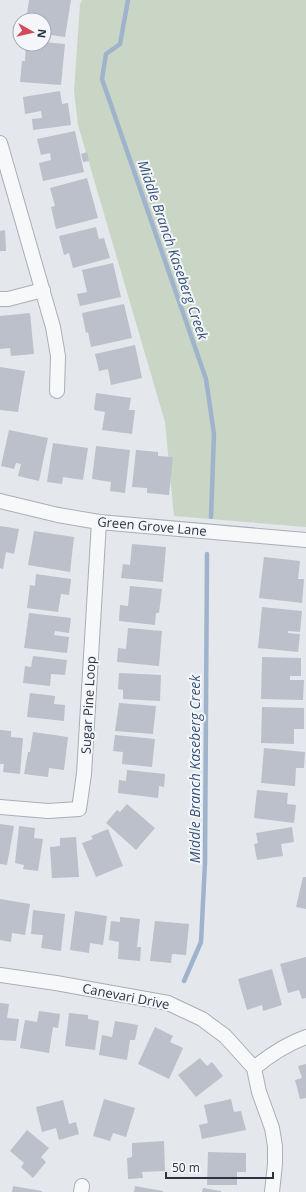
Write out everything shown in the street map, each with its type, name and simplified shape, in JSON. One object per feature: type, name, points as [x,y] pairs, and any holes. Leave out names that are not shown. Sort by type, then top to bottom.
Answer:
[{"type":"street","points":[[0,143],[53,327],[58,356],[57,391]]},
{"type":"street","points":[[0,299],[8,299],[43,290]]},
{"type":"street","name":"Green Grove Lane","points":[[0,501],[58,515],[99,522],[306,540]]},
{"type":"street","name":"Sugar Pine Loop","points":[[0,807],[48,811],[79,809],[84,774],[99,522]]},
{"type":"street","name":"Canevari Drive","points":[[0,975],[56,983],[168,1003],[202,1019],[225,1036],[254,1068]]},
{"type":"street","points":[[272,1192],[275,1164],[272,1128],[259,1092],[254,1068],[271,1054],[294,1041],[306,1037]]},
{"type":"green space","points":[[82,0],[306,0],[306,527],[174,516],[165,422],[78,125],[74,91],[80,4]]},
{"type":"building","points":[[29,0],[71,0],[65,37],[52,35],[52,12],[27,12]]},
{"type":"building","points":[[52,43],[65,44],[61,85],[20,82],[22,61],[25,61],[26,52],[52,52]]},
{"type":"building","points":[[60,91],[62,104],[68,103],[71,125],[33,130],[32,119],[42,118],[41,111],[25,114],[23,97]]},
{"type":"building","points":[[75,131],[84,172],[43,181],[39,163],[51,160],[50,153],[41,155],[37,139]]},
{"type":"building","points":[[87,152],[89,161],[83,162],[81,154]]},
{"type":"building","points":[[87,178],[98,218],[56,229],[51,207],[55,206],[50,188]]},
{"type":"building","points":[[96,227],[99,239],[104,238],[110,258],[73,268],[69,253],[64,255],[59,236]]},
{"type":"building","points":[[5,230],[6,251],[0,251],[0,231]]},
{"type":"building","points":[[113,263],[121,297],[80,306],[77,294],[87,292],[82,270]]},
{"type":"building","points":[[124,304],[132,338],[91,347],[88,332],[86,333],[82,313]]},
{"type":"building","points":[[30,313],[34,354],[11,356],[10,348],[0,349],[0,316]]},
{"type":"building","points":[[135,345],[142,378],[111,385],[108,369],[99,371],[95,354]]},
{"type":"building","points":[[0,367],[25,371],[18,412],[0,410]]},
{"type":"building","points":[[96,393],[131,398],[129,410],[135,410],[132,434],[102,430],[105,412],[94,410]]},
{"type":"building","points":[[9,430],[48,438],[39,481],[18,476],[21,464],[16,463],[14,469],[1,466]]},
{"type":"building","points":[[53,443],[88,448],[83,480],[63,477],[62,484],[47,482]]},
{"type":"building","points":[[96,446],[130,450],[125,493],[110,491],[111,482],[92,479]]},
{"type":"building","points":[[136,450],[158,452],[158,456],[173,457],[169,495],[147,493],[147,488],[132,487]]},
{"type":"building","points":[[0,526],[19,529],[14,554],[6,552],[3,569],[0,568]]},
{"type":"building","points":[[34,531],[74,537],[70,572],[28,565]]},
{"type":"building","points":[[132,544],[166,547],[163,582],[121,578],[123,564],[130,565]]},
{"type":"building","points":[[264,557],[300,561],[298,579],[304,579],[302,603],[259,598]]},
{"type":"building","points":[[36,574],[71,579],[69,595],[61,594],[58,612],[27,608],[30,585],[35,586]]},
{"type":"building","points":[[130,586],[162,589],[159,613],[156,613],[155,625],[119,621],[120,605],[128,606]]},
{"type":"building","points":[[262,607],[302,611],[300,632],[288,631],[288,633],[300,634],[298,652],[258,648]]},
{"type":"building","points":[[29,613],[71,618],[69,633],[55,631],[54,635],[69,637],[67,653],[24,648]]},
{"type":"building","points":[[128,628],[162,631],[159,666],[117,662],[118,648],[126,649]]},
{"type":"building","points":[[33,656],[67,660],[65,675],[51,674],[50,686],[23,683],[25,666],[31,667]]},
{"type":"building","points":[[262,657],[301,658],[301,676],[290,676],[290,680],[304,680],[303,700],[261,699]]},
{"type":"building","points":[[119,673],[161,675],[160,701],[123,699],[123,690],[118,689]]},
{"type":"building","points":[[30,693],[55,696],[54,704],[65,705],[64,721],[27,717]]},
{"type":"building","points":[[119,703],[156,706],[153,734],[115,731]]},
{"type":"building","points":[[262,707],[304,708],[304,729],[294,729],[294,744],[261,743]]},
{"type":"building","points":[[0,730],[11,731],[11,737],[23,738],[20,774],[3,772],[4,764],[0,764]]},
{"type":"building","points":[[33,732],[68,737],[64,770],[49,768],[48,777],[24,774],[28,752],[30,752]]},
{"type":"building","points":[[115,735],[155,739],[152,767],[122,764],[123,752],[113,751]]},
{"type":"building","points":[[264,748],[305,752],[304,768],[296,768],[295,786],[261,783]]},
{"type":"building","points":[[127,770],[165,774],[164,787],[159,786],[158,798],[118,793],[119,780],[126,781]]},
{"type":"building","points":[[257,790],[288,793],[287,804],[296,805],[294,823],[254,818]]},
{"type":"building","points":[[127,804],[155,828],[136,850],[106,823],[117,810],[120,812]]},
{"type":"building","points":[[0,824],[14,826],[7,865],[0,864]]},
{"type":"building","points":[[19,826],[35,828],[34,838],[43,839],[38,871],[23,869],[24,865],[15,863]]},
{"type":"building","points":[[292,827],[294,842],[281,844],[283,856],[257,860],[254,844],[258,843],[256,833]]},
{"type":"building","points":[[108,829],[123,866],[96,877],[82,843],[93,839],[91,836]]},
{"type":"building","points":[[76,837],[79,877],[52,878],[50,847],[60,846],[60,838]]},
{"type":"building","points":[[303,877],[306,877],[306,909],[296,907]]},
{"type":"building","points":[[0,899],[30,904],[25,935],[12,933],[11,942],[0,940]]},
{"type":"building","points":[[33,910],[65,914],[61,951],[41,948],[43,935],[31,934]]},
{"type":"building","points":[[75,911],[107,916],[103,945],[90,943],[89,953],[70,950]]},
{"type":"building","points":[[120,917],[140,919],[137,947],[141,947],[140,961],[118,959],[119,942],[109,940],[111,921],[120,922]]},
{"type":"building","points":[[155,921],[189,924],[186,955],[172,954],[171,963],[150,961]]},
{"type":"building","points":[[306,957],[306,998],[302,999],[299,990],[288,993],[280,964]]},
{"type":"building","points":[[272,969],[282,1005],[263,1011],[262,1005],[247,1010],[238,979]]},
{"type":"building","points":[[0,1003],[9,1004],[7,1018],[19,1019],[16,1041],[0,1040]]},
{"type":"building","points":[[39,1011],[60,1014],[58,1028],[53,1027],[49,1053],[20,1048],[25,1020],[37,1022]]},
{"type":"building","points":[[69,1013],[88,1015],[88,1019],[99,1021],[95,1050],[65,1046]]},
{"type":"building","points":[[115,1021],[138,1025],[135,1040],[130,1040],[127,1060],[99,1055],[102,1035],[112,1037]]},
{"type":"building","points":[[155,1027],[173,1036],[170,1042],[183,1048],[169,1079],[138,1064]]},
{"type":"building","points":[[200,1058],[207,1066],[212,1062],[223,1076],[196,1097],[178,1075]]},
{"type":"building","points":[[306,1064],[306,1098],[300,1099],[295,1080],[302,1078],[298,1066]]},
{"type":"building","points":[[104,1099],[135,1108],[126,1137],[113,1133],[110,1141],[93,1136]]},
{"type":"building","points":[[231,1099],[234,1112],[241,1111],[246,1130],[202,1139],[199,1125],[208,1123],[204,1105]]},
{"type":"building","points":[[63,1100],[69,1124],[76,1122],[79,1134],[59,1140],[56,1128],[42,1132],[36,1107]]},
{"type":"building","points":[[27,1130],[49,1148],[41,1157],[46,1162],[33,1178],[21,1167],[24,1163],[10,1151]]},
{"type":"building","points":[[164,1141],[165,1171],[142,1172],[143,1178],[128,1179],[127,1158],[132,1157],[132,1143]]},
{"type":"building","points":[[208,1152],[246,1153],[246,1172],[237,1172],[237,1185],[207,1185]]},
{"type":"building","points":[[13,1186],[42,1191],[42,1192],[12,1192]]},
{"type":"building","points":[[135,1186],[163,1191],[163,1192],[134,1192]]},
{"type":"building","points":[[203,1188],[221,1191],[221,1192],[202,1192]]},
{"type":"waterway","name":"Middle Branch Kaseberg Creek","points":[[128,0],[120,44],[106,54],[102,79],[206,379],[214,434],[211,517]]},
{"type":"waterway","name":"Middle Branch Kaseberg Creek","points":[[184,981],[201,942],[205,863],[207,554]]}]
